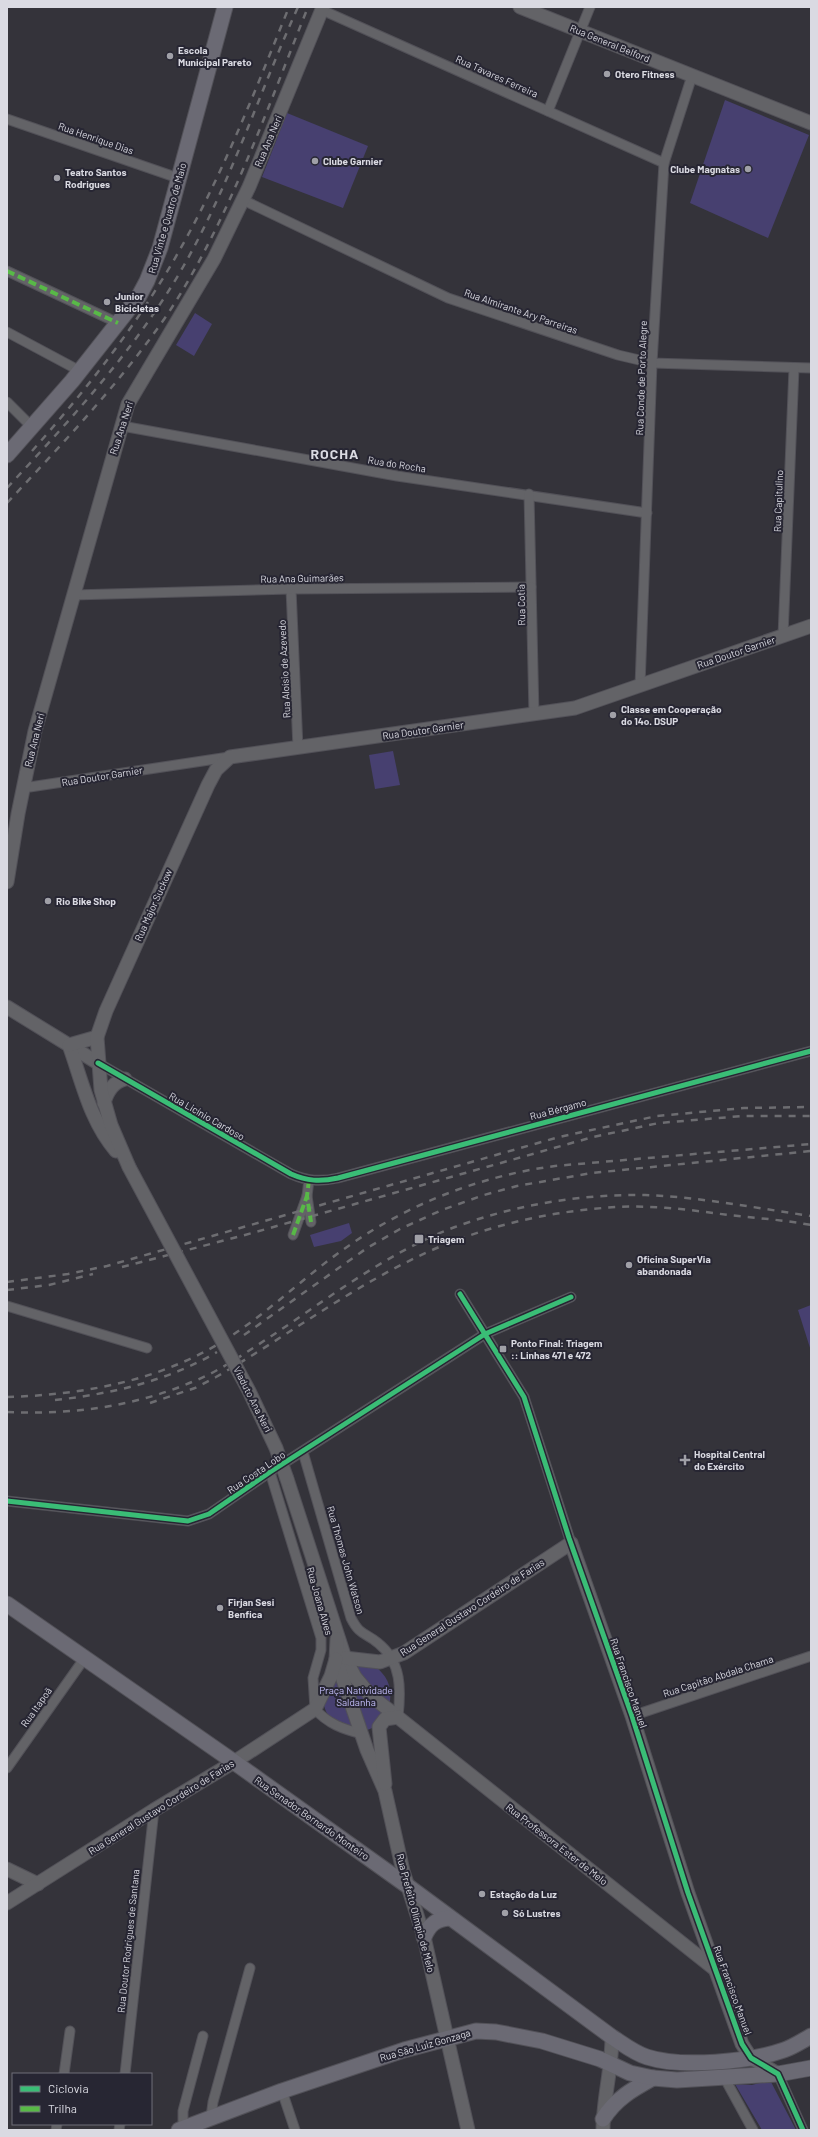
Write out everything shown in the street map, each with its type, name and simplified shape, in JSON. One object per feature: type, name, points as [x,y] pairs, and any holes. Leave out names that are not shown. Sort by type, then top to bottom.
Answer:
[{"type":"main road","name":"Rua Vinte e Quatro de Maio","points":[[7,455],[80,371],[118,323],[139,296],[155,265],[225,7]]},
{"type":"main road","name":"Rua General Belford","points":[[520,7],[811,123]]},
{"type":"main road","name":"Rua Ana Neri","points":[[7,882],[23,788],[36,731],[73,595],[132,395],[214,259],[242,200],[322,9]]},
{"type":"main road","name":"Rua Doutor Garnier","points":[[230,757],[575,708],[811,626]]},
{"type":"main road","name":"Rua Major Suckow","points":[[98,1063],[97,1037],[106,1011],[208,784],[216,770],[230,757]]},
{"type":"main road","name":"Rua Licínio Cardoso","points":[[7,1007],[98,1063]]},
{"type":"main road","points":[[69,1045],[97,1037]]},
{"type":"main road","name":"Viaduto Ana Neri","points":[[69,1045],[90,1107],[110,1145],[126,1162]]},
{"type":"main road","name":"Viaduto Ana Neri","points":[[98,1063],[104,1103],[126,1162],[249,1391],[276,1448],[338,1631],[338,1662]]},
{"type":"main road","points":[[104,1103],[106,1095],[114,1084],[125,1079]]},
{"type":"main road","name":"Rua General Gustavo Cordeiro de Farias","points":[[338,1662],[380,1662],[404,1653],[571,1543]]},
{"type":"main road","name":"Rua Francisco Manuel","points":[[571,1543],[632,1716],[688,1893],[742,2044],[751,2058],[778,2074]]},
{"type":"main road","name":"Rua Senador Bernardo Monteiro","points":[[7,1604],[234,1762],[409,1887],[612,2037],[640,2055],[665,2061],[708,2061],[751,2058],[785,2050],[811,2036]]},
{"type":"main road","points":[[315,1709],[338,1662],[398,1717]]},
{"type":"main road","name":"Rua Prefeito Olímpio de Melo","points":[[338,1662],[362,1734],[385,1791],[403,1871],[424,1936],[468,2130]]},
{"type":"main road","name":"Rua General Gustavo Cordeiro de Farias","points":[[7,1903],[154,1810],[234,1762],[315,1709]]},
{"type":"main road","points":[[385,1791],[384,1757],[379,1727],[385,1719],[398,1717]]},
{"type":"main road","name":"Rua Professora Ester de Melo","points":[[398,1717],[717,1971]]},
{"type":"main road","points":[[7,1869],[38,1884]]},
{"type":"main road","points":[[424,1936],[429,1926],[436,1921],[449,1918]]},
{"type":"main road","name":"Rua São Luiz Gonzaga","points":[[181,2129],[282,2091],[404,2050],[476,2031],[496,2032],[542,2041],[588,2054],[630,2073],[653,2078],[677,2080],[778,2074],[811,2068]]},
{"type":"main road","points":[[603,2124],[603,2109],[611,2064],[612,2037]]},
{"type":"main road","points":[[603,2124],[608,2109],[624,2095],[653,2078]]},
{"type":"street","points":[[548,111],[590,7]]},
{"type":"street","name":"Rua Tavares Ferreira","points":[[322,9],[664,163]]},
{"type":"street","name":"Rua Conde de Porto Alegre","points":[[640,686],[652,363],[664,163],[692,76]]},
{"type":"street","name":"Rua Henrique Dias","points":[[7,119],[178,178]]},
{"type":"street","name":"Rua Almirante Ary Parreiras","points":[[242,200],[448,298],[610,353],[652,363],[811,368]]},
{"type":"street","points":[[7,271],[118,323]]},
{"type":"street","points":[[7,332],[80,371]]},
{"type":"street","name":"Rua Capitulino","points":[[783,636],[794,368]]},
{"type":"street","points":[[7,402],[32,426]]},
{"type":"street","name":"Rua do Rocha","points":[[122,426],[397,476],[529,494],[647,513]]},
{"type":"street","name":"Rua Cotia","points":[[529,494],[534,715]]},
{"type":"street","name":"Rua Ana Guimarães","points":[[73,595],[291,589],[531,587]]},
{"type":"street","name":"Rua Aloísio de Azevedo","points":[[291,589],[298,748]]},
{"type":"street","name":"Rua Doutor Garnier","points":[[23,788],[230,757]]},
{"type":"street","name":"Rua Bérgamo","points":[[309,1180],[338,1178],[811,1051]]},
{"type":"street","name":"Rua Licínio Cardoso","points":[[98,1063],[290,1174],[309,1180]]},
{"type":"street","points":[[293,1235],[307,1196],[309,1180]]},
{"type":"street","points":[[307,1196],[310,1222]]},
{"type":"street","name":"Rua Francisco Manuel","points":[[460,1294],[524,1397],[571,1543]]},
{"type":"street","name":"Rua Costa Lobo","points":[[7,1501],[188,1521],[209,1514],[270,1472],[485,1334],[571,1297]]},
{"type":"street","points":[[7,1306],[147,1348]]},
{"type":"street","name":"Rua Thomas John Watson","points":[[303,1452],[351,1618],[358,1631],[377,1642],[392,1658]]},
{"type":"street","name":"Rua Joana Alves","points":[[270,1472],[321,1638],[321,1650],[313,1678],[315,1709]]},
{"type":"street","name":"Rua Capitão Abdala Chama","points":[[632,1716],[811,1656]]},
{"type":"street","points":[[392,1658],[400,1682],[398,1717]]},
{"type":"street","name":"Rua Itapoã","points":[[9,1762],[84,1659]]},
{"type":"street","points":[[315,1670],[338,1662]]},
{"type":"street","points":[[315,1709],[333,1724],[342,1729],[362,1734]]},
{"type":"street","name":"Rua Doutor Rodrigues de Santana","points":[[125,2073],[154,1810]]},
{"type":"street","points":[[211,2117],[213,2102],[250,1968]]},
{"type":"street","points":[[64,2073],[70,2031]]},
{"type":"street","points":[[181,2129],[183,2111],[203,2036]]},
{"type":"street","points":[[778,2074],[803,2130]]},
{"type":"street","points":[[724,2077],[753,2130]]},
{"type":"street","points":[[282,2091],[295,2130]]},
{"type":"green space","name":"Clube Magnatas","points":[[725,100],[809,135],[768,238],[690,203]]},
{"type":"green space","name":"Clube Garnier","points":[[287,113],[368,146],[343,208],[262,177]]},
{"type":"green space","points":[[195,313],[212,324],[194,356],[176,345]]},
{"type":"green space","points":[[393,751],[400,785],[375,789],[369,755]]},
{"type":"green space","points":[[349,1223],[352,1233],[341,1241],[314,1247],[310,1235]]},
{"type":"green space","points":[[811,1305],[811,1351],[798,1310]]},
{"type":"green space","name":"Praça Natividade Saldanha","points":[[348,1662],[377,1667],[388,1681],[390,1701],[387,1711],[375,1726],[367,1730],[356,1731],[337,1721],[330,1717],[324,1707],[322,1696]]},
{"type":"green space","points":[[770,2080],[796,2130],[762,2130],[735,2084],[752,2085]]},
{"type":"railway","points":[[32,451],[67,411],[116,349],[160,283],[198,217],[215,183],[289,7]]},
{"type":"railway","points":[[7,488],[55,436],[124,355],[165,297],[200,236],[215,204],[298,7]]},
{"type":"railway","points":[[7,503],[112,387],[151,338],[191,277],[229,202],[246,163],[308,7]]},
{"type":"railway","points":[[7,1282],[68,1274],[107,1266],[559,1137],[657,1116],[744,1108],[811,1107]]},
{"type":"railway","points":[[122,1267],[245,1235],[593,1137],[659,1123],[743,1116],[811,1116]]},
{"type":"railway","points":[[7,1397],[58,1394],[108,1386],[133,1380],[181,1363],[204,1352],[241,1329],[344,1249],[368,1233],[418,1206],[471,1185],[499,1177],[555,1166],[811,1144]]},
{"type":"railway","points":[[244,1335],[367,1248],[400,1229],[442,1210],[484,1195],[517,1186],[592,1173],[811,1151]]},
{"type":"railway","points":[[7,1412],[31,1413],[101,1408],[147,1398],[170,1391],[202,1378],[232,1361],[360,1277],[406,1249],[455,1227],[478,1219],[524,1207],[548,1202],[596,1196],[645,1195],[707,1200],[811,1216]]},
{"type":"railway","points":[[150,1403],[195,1388],[216,1377],[365,1285],[417,1257],[465,1237],[514,1222],[565,1212],[591,1209],[617,1207],[659,1207],[780,1220],[811,1225]]},
{"type":"railway","points":[[7,1290],[49,1285],[93,1274]]},
{"type":"railway","points":[[55,1400],[97,1394],[139,1385],[179,1371],[217,1352]]},
{"type":"marked path","points":[[7,271],[118,323]]},
{"type":"marked path","points":[[309,1180],[307,1196],[311,1222]]},
{"type":"marked path","points":[[293,1235],[307,1196]]},
{"type":"cycle path","points":[[98,1063],[291,1174],[308,1179],[325,1180],[338,1178],[811,1051]]},
{"type":"cycle path","points":[[460,1294],[524,1397],[569,1538],[632,1716],[688,1893],[742,2044],[751,2058],[778,2074],[803,2130]]},
{"type":"cycle path","points":[[7,1501],[188,1521],[209,1514],[270,1472],[485,1334],[571,1297]]},
{"type":"place","name":"Escola Municipal Pareto","points":[[170,56]]},
{"type":"place","name":"Otero Fitness","points":[[607,74]]},
{"type":"place","name":"Clube Garnier","points":[[315,161]]},
{"type":"place","name":"Clube Magnatas","points":[[748,169]]},
{"type":"place","name":"Teatro Santos Rodrigues","points":[[57,178]]},
{"type":"place","name":"Junior Bicicletas","points":[[107,302]]},
{"type":"place","name":"Classe em Cooperação do 14o. DSUP","points":[[613,715]]},
{"type":"place","name":"Rio Bike Shop","points":[[48,901]]},
{"type":"place","name":"Triagem","points":[[419,1239]]},
{"type":"place","name":"Oficina SuperVia abandonada","points":[[629,1265]]},
{"type":"place","name":"Ponto Final: Triagem :: Linhas 471 e 472","points":[[503,1349]]},
{"type":"place","name":"Hospital Central do Exército","points":[[685,1460]]},
{"type":"place","name":"Firjan Sesi Benfica","points":[[220,1608]]},
{"type":"place","name":"Estação da Luz","points":[[482,1894]]},
{"type":"place","name":"Só Lustres","points":[[505,1913]]},
{"type":"district","name":"ROCHA","points":[[335,453]]}]
